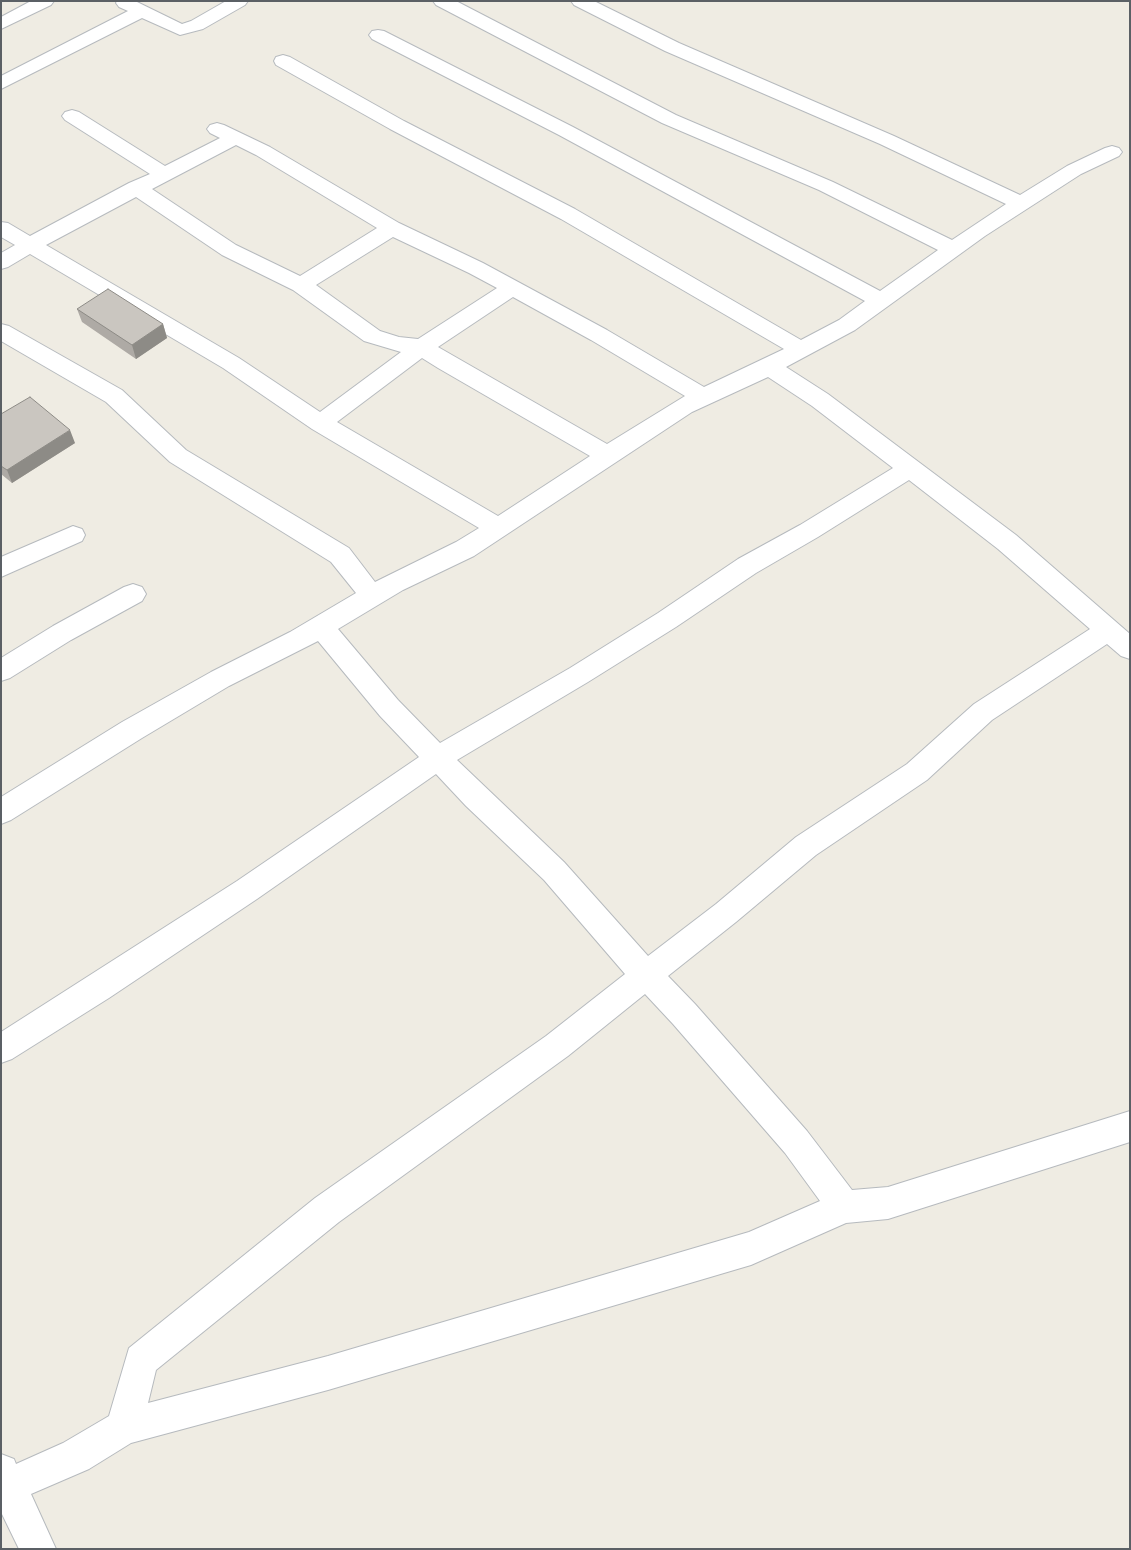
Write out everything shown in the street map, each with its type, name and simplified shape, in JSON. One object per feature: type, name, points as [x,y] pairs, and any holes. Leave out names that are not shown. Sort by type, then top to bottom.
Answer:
[{"type":"street","points":[[1,24],[45,1]]},
{"type":"street","points":[[121,1],[180,30],[196,25],[239,1]]},
{"type":"street","points":[[442,1],[669,119],[826,186],[953,249]]},
{"type":"street","points":[[580,1],[672,47],[887,140],[1022,204]]},
{"type":"street","points":[[1,83],[141,12]]},
{"type":"street","points":[[378,36],[558,127],[880,300]]},
{"type":"street","points":[[283,61],[397,125],[568,214],[802,350]]},
{"type":"street","points":[[72,116],[163,173]]},
{"type":"street","points":[[1,262],[163,173],[226,133],[263,151],[392,228],[512,288],[599,335],[703,397]]},
{"type":"street","points":[[1,812],[132,730],[220,680],[321,626],[394,583],[465,549],[670,414],[769,367],[847,325],[953,249],[1074,170],[1112,152]]},
{"type":"street","points":[[136,187],[229,250],[301,285],[372,336],[398,344],[422,347],[446,363],[607,455]]},
{"type":"street","points":[[1,228],[231,363],[320,423],[499,528]]},
{"type":"street","points":[[301,285],[392,228]]},
{"type":"street","points":[[320,423],[422,347],[512,288]]},
{"type":"street","points":[[1,331],[114,396],[178,456],[340,555],[372,596]]},
{"type":"street","points":[[769,367],[820,400],[1007,542],[1130,649]]},
{"type":"street","points":[[1,1049],[247,890],[438,758],[579,675],[667,620],[747,566],[809,531],[911,468]]},
{"type":"street","points":[[1,568],[73,535]]},
{"type":"street","points":[[1,671],[62,633],[134,594]]},
{"type":"street","points":[[321,626],[389,708],[476,798],[554,871],[684,1014],[796,1142],[845,1207]]},
{"type":"street","points":[[124,1427],[141,1360],[327,1210],[557,1046],[646,974],[726,914],[806,846],[917,772],[983,712],[1109,630]]},
{"type":"street","points":[[38,1549],[5,1479],[76,1456],[124,1427],[328,1373],[751,1248],[845,1207],[888,1203],[1130,1126]]},
{"type":"building","points":[[108,289],[163,324],[132,345],[77,309]]},
{"type":"building","points":[[30,397],[70,430],[7,470],[1,466],[1,414]]}]
